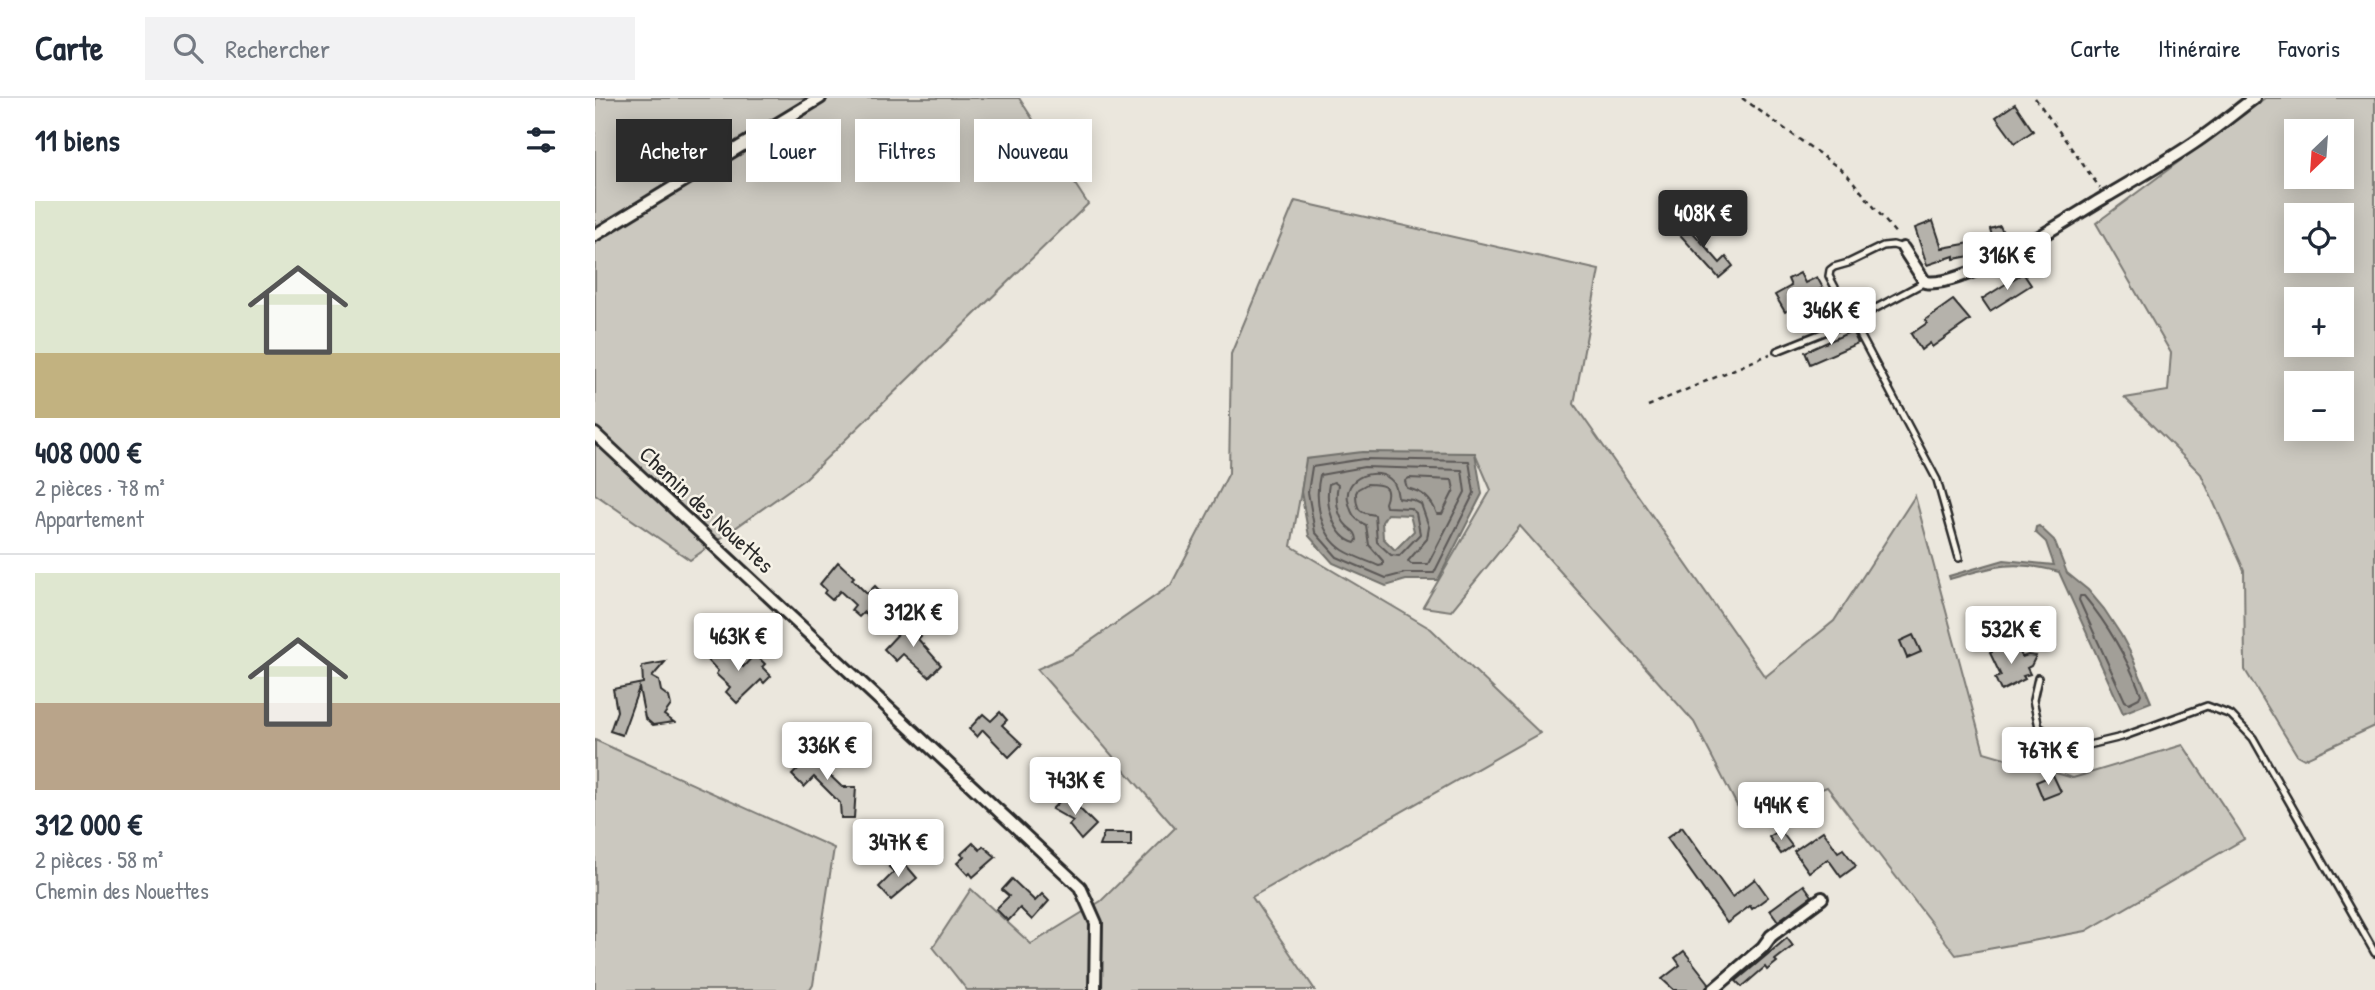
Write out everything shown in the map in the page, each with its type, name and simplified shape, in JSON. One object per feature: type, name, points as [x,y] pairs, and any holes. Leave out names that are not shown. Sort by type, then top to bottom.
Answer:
[{"type":"street","points":[[595,235],[820,98]]},
{"type":"street","points":[[1903,248],[1925,282],[1942,283],[1987,264],[2025,246],[2196,142],[2254,98]]},
{"type":"street","name":"Chemin des Nouettes","points":[[595,434],[1080,887],[1096,923],[1095,990]]},
{"type":"street","points":[[1713,990],[1772,936],[1822,898]]},
{"type":"lane","points":[[1903,248],[1893,245],[1883,247],[1834,267],[1829,276],[1937,480],[1959,558]]},
{"type":"lane","points":[[1777,351],[1852,321],[1925,282]]},
{"type":"lane","points":[[2038,678],[2033,700],[2039,727],[2073,749],[2122,737],[2207,706],[2231,715],[2253,738],[2375,953]]},
{"type":"path","points":[[1742,98],[1846,173],[1894,231],[1903,248]]},
{"type":"path","points":[[2035,98],[2106,196]]},
{"type":"path","points":[[1648,406],[1777,351]]},
{"type":"shaded area","points":[[595,98],[1019,98],[1033,119],[974,119],[974,182],[1074,182],[1088,204],[806,478],[690,560],[595,494]]},
{"type":"shaded area","points":[[2265,98],[2375,98],[2375,726],[2304,759],[2297,755],[2245,670],[2244,570],[2201,474],[2125,398],[2168,391],[2171,353],[2096,223]]},
{"type":"shaded area","points":[[1295,201],[1599,270],[1574,404],[1765,677],[1834,621],[1915,496],[1984,752],[2073,778],[2183,745],[2244,839],[2086,931],[1956,955],[1827,787],[1744,819],[1694,722],[1520,526],[1451,611],[1423,607],[1491,490],[1475,453],[1307,459],[1291,546],[1431,629],[1540,733],[1252,897],[1315,990],[967,990],[933,947],[971,889],[1031,944],[1101,901],[1175,828],[1037,669],[1073,653],[1171,585],[1229,473],[1231,354]]},
{"type":"shaded area","points":[[595,740],[834,848],[813,985],[810,990],[595,990]]},
{"type":"water","points":[[1362,452],[1475,453],[1482,494],[1438,580],[1406,580],[1386,586],[1333,563],[1309,536],[1301,492],[1306,459]],"holes":[[[1387,514],[1410,515],[1414,531],[1395,550],[1383,538],[1382,522]]]},
{"type":"water","points":[[2039,526],[2054,540],[2067,573],[2088,590],[2121,635],[2151,702],[2123,713],[2059,572],[2016,565],[1950,579],[1949,576],[2004,560],[2054,565],[2046,542],[2035,532]]},
{"type":"building","points":[[2015,104],[2033,131],[2015,143],[1996,117]]},
{"type":"building","points":[[1682,220],[1720,263],[1726,257],[1733,266],[1719,278],[1673,227]]},
{"type":"building","points":[[1933,221],[1942,248],[1993,239],[1990,229],[2000,226],[2009,245],[1991,252],[1954,259],[1954,256],[1927,265],[1915,228]]},
{"type":"building","points":[[1800,273],[1805,283],[1817,277],[1823,288],[1811,294],[1813,297],[1785,312],[1775,295],[1791,286],[1788,279]]},
{"type":"building","points":[[2023,273],[2031,285],[1990,311],[1982,299]]},
{"type":"building","points":[[1953,300],[1970,320],[1932,347],[1930,343],[1921,350],[1911,334]]},
{"type":"building","points":[[1852,331],[1858,343],[1810,364],[1805,352]]},
{"type":"building","points":[[838,562],[867,594],[875,586],[887,598],[869,617],[864,612],[859,617],[851,610],[855,605],[840,591],[832,600],[824,593],[826,590],[820,584]]},
{"type":"building","points":[[914,617],[922,625],[916,631],[921,636],[918,639],[941,665],[929,677],[903,654],[896,661],[884,649]]},
{"type":"building","points":[[1913,635],[1921,652],[1907,658],[1900,641]]},
{"type":"building","points":[[2004,643],[2007,648],[2011,645],[2015,653],[2019,650],[2022,657],[2036,656],[2027,668],[2030,674],[2023,676],[2025,679],[2001,691],[1995,678],[2001,676],[1990,653],[1991,649]]},
{"type":"building","points":[[720,644],[743,667],[755,654],[765,664],[762,667],[771,676],[764,683],[761,680],[737,703],[726,692],[730,687],[716,674],[718,671],[706,658]]},
{"type":"building","points":[[665,662],[652,677],[659,681],[661,691],[669,697],[671,705],[664,715],[674,722],[653,725],[645,718],[639,688],[622,735],[610,731],[617,711],[613,689],[643,683],[642,666]]},
{"type":"building","points":[[1000,712],[1007,720],[1002,725],[1022,744],[1009,757],[983,730],[977,737],[969,729],[983,714],[991,721]]},
{"type":"building","points":[[821,746],[829,755],[819,765],[842,787],[856,787],[854,818],[841,818],[840,803],[814,777],[804,787],[792,775]]},
{"type":"building","points":[[2053,775],[2061,792],[2043,799],[2036,782]]},
{"type":"building","points":[[1066,795],[1096,825],[1081,840],[1069,825],[1073,821],[1052,809]]},
{"type":"building","points":[[1682,827],[1732,897],[1755,879],[1768,897],[1727,923],[1667,838]]},
{"type":"building","points":[[1780,830],[1792,846],[1781,854],[1769,837]]},
{"type":"building","points":[[1823,831],[1838,852],[1843,849],[1856,866],[1841,877],[1828,859],[1809,872],[1794,851]]},
{"type":"building","points":[[1104,833],[1131,833],[1131,846],[1099,846]]},
{"type":"building","points":[[973,843],[980,850],[983,846],[996,857],[973,877],[957,863],[964,857],[961,854]]},
{"type":"building","points":[[899,857],[917,878],[891,900],[879,887],[894,872],[889,867]]},
{"type":"building","points":[[1012,879],[1035,901],[1042,894],[1049,901],[1032,920],[1020,908],[1008,921],[996,909],[1009,896],[1002,890]]},
{"type":"building","points":[[1804,885],[1812,896],[1778,921],[1770,910]]},
{"type":"building","points":[[1787,938],[1793,946],[1775,960],[1777,962],[1767,970],[1765,967],[1742,987],[1736,981]]},
{"type":"building","points":[[1684,951],[1709,983],[1705,990],[1674,990],[1662,979],[1680,965],[1675,958]]}]
